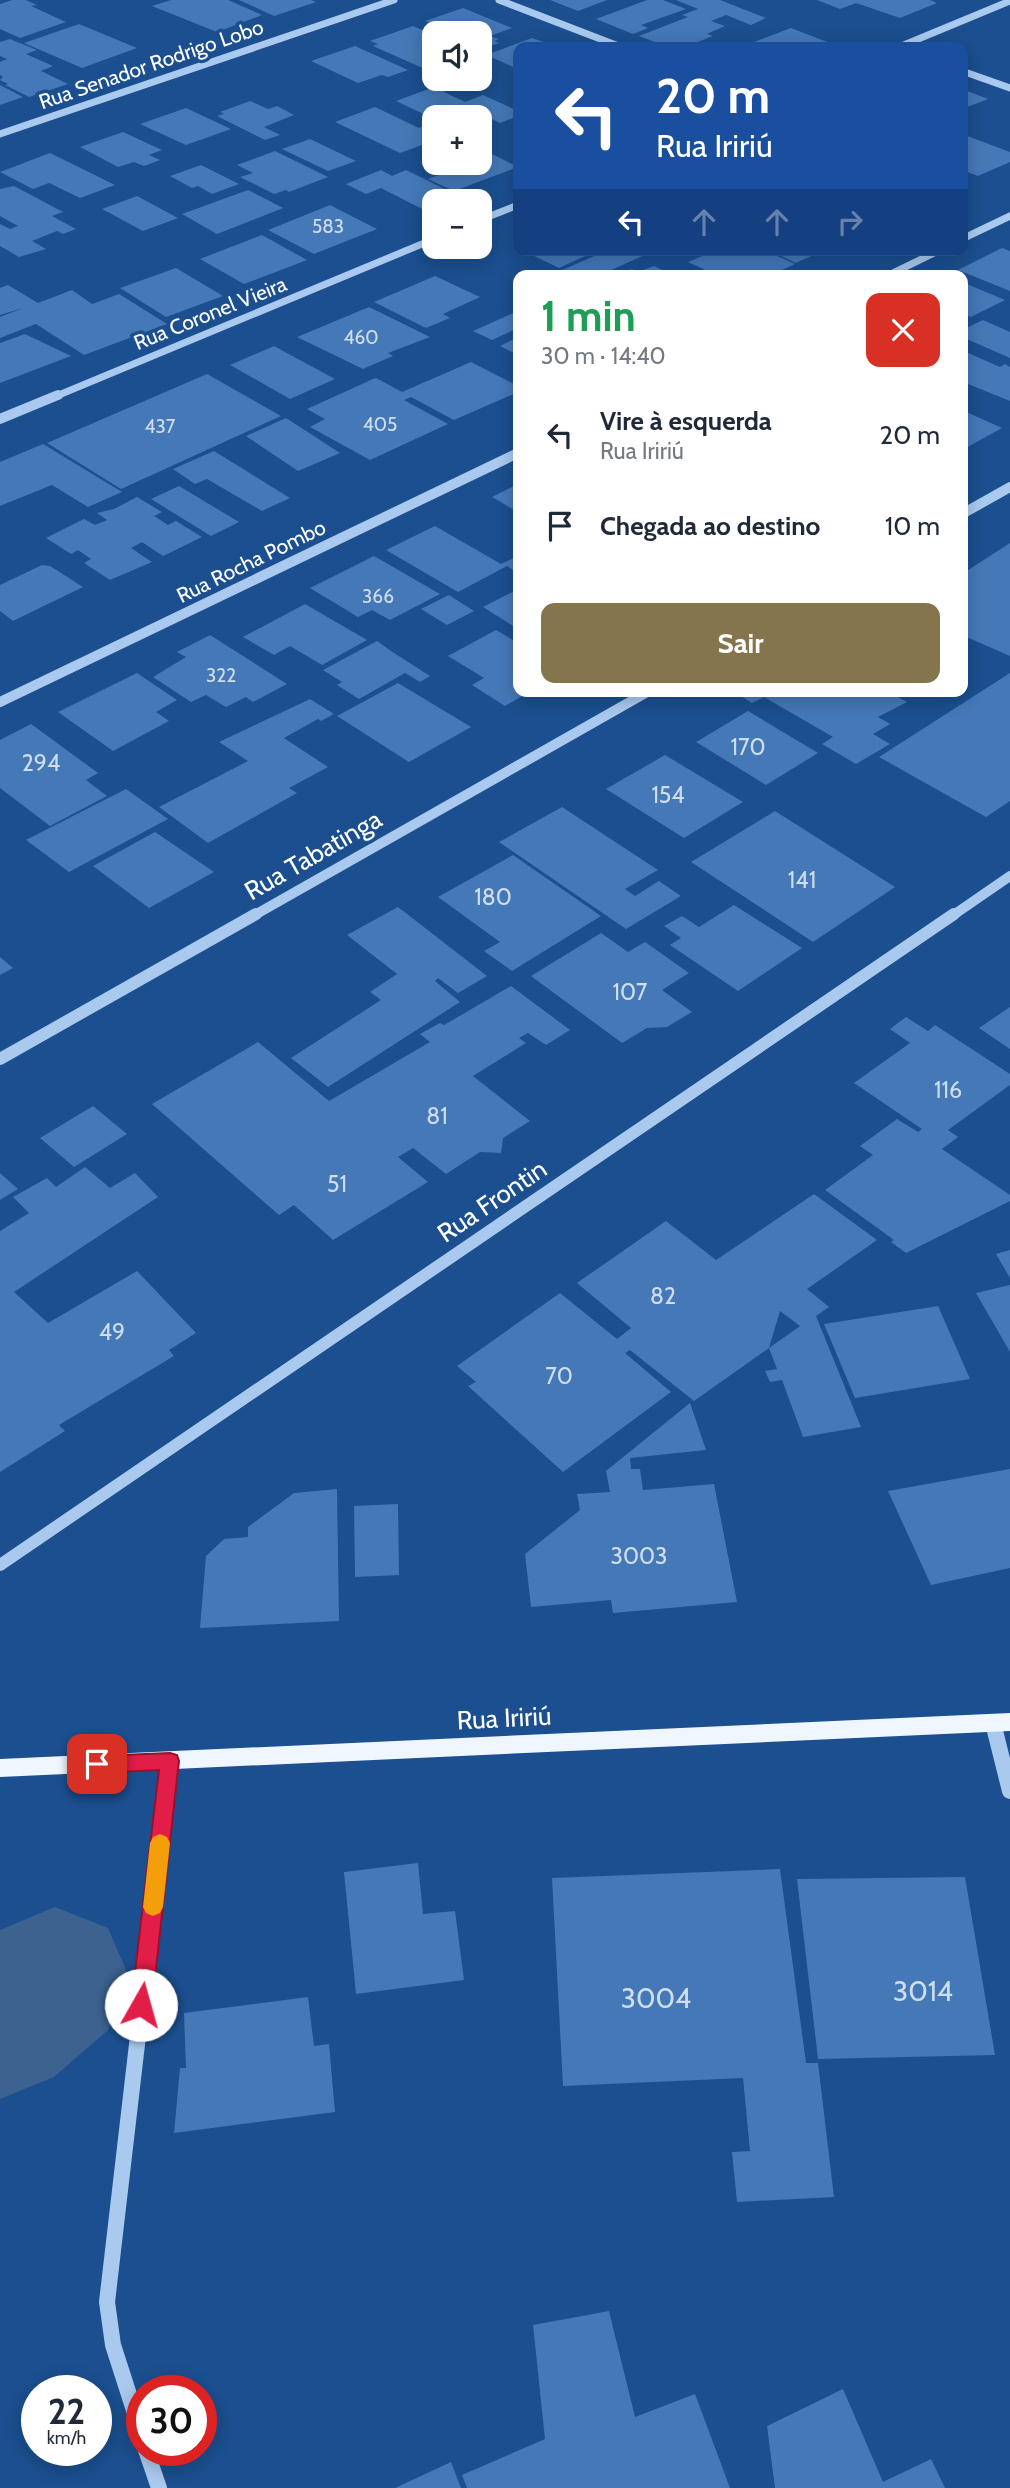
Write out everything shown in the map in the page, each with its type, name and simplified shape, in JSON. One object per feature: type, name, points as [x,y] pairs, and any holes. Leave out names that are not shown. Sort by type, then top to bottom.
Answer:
[{"type":"main road","name":"Rua Iririú","points":[[0,1768],[1002,1723]]},
{"type":"street","name":"Rua Senador Rodrigo Lobo","points":[[0,134],[394,0]]},
{"type":"street","points":[[499,0],[608,42]]},
{"type":"street","points":[[911,42],[1010,1]]},
{"type":"street","points":[[968,73],[1010,88]]},
{"type":"street","points":[[492,215],[513,207]]},
{"type":"street","points":[[968,236],[1010,216]]},
{"type":"street","name":"Rua Coronel Vieira","points":[[0,419],[422,244]]},
{"type":"street","points":[[899,270],[928,256]]},
{"type":"street","name":"Rua Rocha Pombo","points":[[0,702],[513,455]]},
{"type":"street","points":[[968,511],[1010,487]]},
{"type":"street","name":"Rua Tabatinga","points":[[0,1059],[638,697]]},
{"type":"street","name":"Rua Frontin","points":[[0,1565],[1010,876]]},
{"type":"street","points":[[1002,1723],[1010,1791]]},
{"type":"street","points":[[126,2385],[113,2345],[107,2302],[170,1761]]},
{"type":"street","points":[[151,2466],[159,2488]]},
{"type":"building","points":[[12,0],[26,0],[37,5],[31,6],[66,22],[20,38],[0,29],[0,4]]},
{"type":"building","points":[[171,0],[228,0],[262,15],[217,32],[152,6]]},
{"type":"building","points":[[239,0],[311,0],[316,2],[274,16]]},
{"type":"building","points":[[550,0],[607,0],[578,11]]},
{"type":"building","points":[[647,0],[663,0],[686,9],[641,25],[648,28],[633,34],[596,19]]},
{"type":"building","points":[[676,0],[720,0],[766,18],[751,25],[726,15],[711,21],[725,26],[707,34],[713,36],[698,42],[655,42],[639,36],[688,17],[682,15],[698,9]]},
{"type":"building","points":[[817,0],[930,0],[937,3],[900,18],[856,3],[840,9]]},
{"type":"building","points":[[463,8],[512,28],[492,35],[492,21],[425,21]]},
{"type":"building","points":[[79,24],[137,48],[82,68],[24,43]]},
{"type":"building","points":[[413,26],[422,30],[422,68],[373,46],[378,44],[370,41]]},
{"type":"building","points":[[791,28],[827,42],[754,42]]},
{"type":"building","points":[[492,37],[499,39],[494,41],[499,43],[492,45]]},
{"type":"building","points":[[532,38],[544,42],[521,42]]},
{"type":"building","points":[[10,39],[37,50],[26,54],[53,66],[41,71],[68,84],[29,97],[5,85],[8,84],[0,80],[3,77],[0,75],[0,62],[7,59],[0,56],[0,42]]},
{"type":"building","points":[[513,45],[513,67],[492,58],[492,53]]},
{"type":"building","points":[[355,46],[408,70],[358,83],[311,61]]},
{"type":"building","points":[[0,85],[23,97],[0,105]]},
{"type":"building","points":[[423,91],[442,91],[465,102],[483,95],[513,109],[513,118],[500,123],[492,119],[492,105],[422,105],[422,113],[396,101]]},
{"type":"building","points":[[968,91],[988,99],[968,107]]},
{"type":"building","points":[[250,101],[268,109],[277,106],[294,115],[264,127],[280,135],[265,140],[217,116],[224,114],[220,112]]},
{"type":"building","points":[[375,107],[419,128],[422,127],[422,145],[400,153],[335,122]]},
{"type":"building","points":[[186,108],[231,129],[186,145],[140,124]]},
{"type":"building","points":[[123,132],[162,150],[149,155],[160,160],[144,166],[134,162],[118,167],[80,147]]},
{"type":"building","points":[[968,136],[1010,152],[1010,162],[978,176],[968,172]]},
{"type":"building","points":[[310,139],[356,161],[328,171],[282,149]]},
{"type":"building","points":[[275,151],[328,177],[289,192],[286,190],[274,194],[240,177],[253,173],[237,165]]},
{"type":"building","points":[[50,153],[115,185],[80,198],[49,183],[33,189],[0,172]]},
{"type":"building","points":[[492,154],[513,164],[513,169],[459,189],[450,189],[428,179],[438,175],[492,175]]},
{"type":"building","points":[[201,165],[239,184],[212,194],[198,186],[192,188],[170,176]]},
{"type":"building","points":[[381,170],[392,176],[406,170],[445,189],[422,189],[422,209],[381,188],[366,194],[346,184]]},
{"type":"building","points":[[14,186],[63,212],[52,216],[76,229],[63,234],[57,231],[32,241],[46,249],[19,257],[0,246],[0,224],[10,229],[18,226],[0,216],[0,189]]},
{"type":"building","points":[[248,190],[283,208],[217,234],[182,214]]},
{"type":"building","points":[[137,196],[178,218],[143,231],[102,209]]},
{"type":"building","points":[[330,205],[377,229],[314,254],[268,230]]},
{"type":"building","points":[[262,235],[307,260],[244,284],[200,259]]},
{"type":"building","points":[[1002,248],[1010,251],[1010,291],[968,274],[968,270],[958,270]]},
{"type":"building","points":[[534,256],[585,256],[559,268]]},
{"type":"building","points":[[594,256],[642,256],[611,270],[562,270]]},
{"type":"building","points":[[702,256],[777,256],[795,264],[782,270],[705,270],[688,262]]},
{"type":"building","points":[[781,256],[811,256],[796,263]]},
{"type":"building","points":[[654,266],[662,270],[643,270]]},
{"type":"building","points":[[176,268],[223,296],[166,317],[120,288]]},
{"type":"building","points":[[435,276],[480,297],[443,314],[450,318],[426,328],[374,302]]},
{"type":"building","points":[[8,285],[38,303],[72,290],[92,304],[119,294],[167,324],[84,355],[36,324],[0,338],[0,317],[23,308],[0,315],[0,288]]},
{"type":"building","points":[[968,285],[1005,300],[971,317],[968,316]]},
{"type":"building","points":[[369,307],[430,337],[388,353],[393,356],[363,369],[297,337]]},
{"type":"building","points":[[513,313],[513,330],[492,340],[473,331]]},
{"type":"building","points":[[983,320],[1010,332],[1010,358],[968,340],[968,327]]},
{"type":"building","points":[[25,334],[71,356],[0,383],[0,343]]},
{"type":"building","points":[[513,340],[513,352],[500,346]]},
{"type":"building","points":[[274,346],[335,379],[290,399],[230,365]]},
{"type":"building","points":[[968,353],[1000,367],[1005,364],[1010,367],[1010,401],[968,384]]},
{"type":"building","points":[[471,362],[513,383],[513,394],[454,420],[411,397],[404,400],[448,424],[370,460],[310,427],[325,419],[307,409],[373,379],[376,378],[402,392]]},
{"type":"building","points":[[207,374],[281,416],[121,489],[47,443]]},
{"type":"building","points":[[968,413],[1002,428],[968,447]]},
{"type":"building","points":[[286,418],[340,453],[298,471],[246,436]]},
{"type":"building","points":[[43,444],[122,492],[88,507],[52,485],[0,506],[0,462]]},
{"type":"building","points":[[214,451],[290,498],[262,511],[207,479],[195,484],[173,469]]},
{"type":"building","points":[[179,486],[239,522],[211,536],[151,499]]},
{"type":"building","points":[[513,486],[513,509],[492,497]]},
{"type":"building","points":[[137,497],[162,512],[154,516],[168,525],[176,521],[202,537],[163,556],[142,542],[131,548],[152,562],[110,580],[84,563],[91,559],[78,550],[71,554],[46,538],[84,519],[95,525],[107,520],[97,513],[114,509]]},
{"type":"building","points":[[435,526],[501,564],[513,558],[513,570],[507,566],[458,592],[386,550]]},
{"type":"building","points":[[1010,543],[1010,656],[968,638],[968,570]]},
{"type":"building","points":[[374,556],[440,594],[390,620],[372,610],[358,617],[310,588]]},
{"type":"building","points":[[42,565],[50,566],[83,587],[13,621],[0,611],[0,585]]},
{"type":"building","points":[[513,592],[513,626],[483,607]]},
{"type":"building","points":[[449,595],[474,611],[447,625],[421,609]]},
{"type":"building","points":[[305,604],[367,640],[322,665],[290,646],[274,655],[243,637]]},
{"type":"building","points":[[496,630],[513,640],[513,697],[521,697],[505,706],[472,685],[484,678],[448,656]]},
{"type":"building","points":[[210,635],[287,684],[253,702],[246,697],[226,707],[206,695],[191,702],[153,677],[186,657],[177,652]]},
{"type":"building","points":[[377,641],[430,676],[420,682],[405,673],[359,699],[337,685],[342,682],[323,670]]},
{"type":"building","points":[[137,673],[177,700],[156,712],[169,721],[113,751],[58,712]]},
{"type":"building","points":[[1010,673],[1010,801],[986,817],[879,757]]},
{"type":"building","points":[[398,683],[471,727],[409,762],[337,716]]},
{"type":"building","points":[[742,697],[764,697],[752,703]]},
{"type":"building","points":[[764,697],[898,697],[907,702],[878,717],[890,724],[873,734],[890,744],[856,764],[822,744],[833,737]]},
{"type":"building","points":[[310,699],[334,714],[321,721],[318,719],[284,738],[328,767],[289,788],[297,793],[208,843],[159,807],[248,761],[219,742]]},
{"type":"building","points":[[748,711],[818,753],[766,785],[696,742]]},
{"type":"building","points":[[31,724],[98,773],[86,780],[107,796],[50,826],[0,788],[0,740]]},
{"type":"building","points":[[665,755],[743,802],[684,838],[606,789]]},
{"type":"building","points":[[126,789],[168,819],[69,872],[26,840]]},
{"type":"building","points":[[562,807],[658,870],[625,889],[635,896],[659,881],[681,896],[626,929],[499,842]]},
{"type":"building","points":[[775,811],[895,887],[813,942],[691,862]]},
{"type":"building","points":[[155,832],[214,872],[149,908],[93,866]]},
{"type":"building","points":[[513,855],[601,916],[512,971],[484,951],[500,942],[438,897]]},
{"type":"building","points":[[734,905],[802,948],[738,991],[670,945],[681,938],[664,926],[682,916],[699,927]]},
{"type":"building","points":[[398,907],[487,976],[458,993],[438,978],[435,981],[460,1002],[328,1087],[291,1058],[381,1000],[370,992],[397,974],[347,935]]},
{"type":"building","points":[[601,933],[628,952],[645,942],[689,973],[662,990],[692,1012],[667,1027],[647,1028],[622,1043],[531,976]]},
{"type":"building","points":[[0,957],[13,968],[0,975]]},
{"type":"building","points":[[511,986],[570,1030],[546,1045],[528,1033],[519,1038],[526,1043],[473,1076],[530,1121],[503,1138],[501,1153],[480,1152],[446,1174],[413,1148],[398,1157],[428,1182],[333,1240],[294,1205],[279,1215],[152,1104],[258,1042],[329,1101],[430,1042],[420,1034],[440,1023],[444,1025]]},
{"type":"building","points":[[1010,1007],[1010,1049],[979,1028]]},
{"type":"building","points":[[906,1017],[928,1031],[935,1025],[1010,1074],[1010,1085],[948,1130],[958,1137],[942,1149],[1010,1195],[1010,1201],[906,1253],[891,1242],[894,1240],[825,1190],[873,1155],[860,1146],[897,1119],[918,1132],[922,1129],[854,1083],[910,1043],[890,1029]]},
{"type":"building","points":[[93,1106],[127,1134],[74,1167],[40,1138]]},
{"type":"building","points":[[85,1167],[110,1188],[135,1173],[158,1197],[14,1292],[48,1323],[137,1271],[196,1333],[169,1350],[174,1356],[59,1425],[65,1431],[0,1472],[0,1231],[29,1213],[13,1197],[47,1178],[56,1187]]},
{"type":"building","points":[[0,1173],[18,1189],[0,1200]]},
{"type":"building","points":[[814,1194],[877,1240],[807,1289],[829,1307],[816,1316],[861,1427],[803,1437],[782,1380],[770,1382],[765,1371],[777,1369],[769,1348],[694,1401],[630,1350],[625,1353],[671,1392],[563,1472],[468,1386],[476,1382],[457,1366],[560,1293],[617,1339],[631,1328],[577,1283],[666,1221],[716,1260]],"holes":[[[780,1311],[800,1326],[769,1348]]]},
{"type":"building","points":[[1010,1250],[1010,1278],[996,1254]]},
{"type":"building","points":[[1010,1285],[1010,1352],[976,1293]]},
{"type":"building","points":[[938,1306],[970,1379],[855,1398],[824,1324]]},
{"type":"building","points":[[690,1403],[706,1450],[630,1458],[631,1469],[640,1469],[643,1490],[714,1484],[737,1602],[613,1613],[611,1600],[531,1607],[525,1554],[580,1510],[577,1494],[610,1492],[606,1471]]},
{"type":"building","points":[[1010,1469],[1010,1568],[931,1585],[888,1491]]},
{"type":"building","points":[[337,1489],[339,1621],[200,1628],[206,1556],[224,1539],[248,1537],[248,1527],[294,1493]]},
{"type":"building","points":[[398,1504],[399,1575],[355,1577],[354,1506]]},
{"type":"building","points":[[418,1863],[423,1914],[455,1911],[464,1980],[356,1994],[344,1872]]},
{"type":"building","points":[[780,1869],[806,2063],[818,2063],[834,2197],[737,2202],[732,2152],[750,2151],[743,2078],[563,2086],[552,1878]]},
{"type":"building","points":[[965,1877],[995,2055],[818,2059],[797,1879]]},
{"type":"building","points":[[308,1997],[314,2046],[329,2044],[335,2112],[174,2133],[180,2068],[186,2068],[184,2013]]},
{"type":"building","points":[[609,2311],[635,2417],[695,2394],[730,2488],[467,2488],[462,2475],[545,2439],[533,2325]]},
{"type":"building","points":[[843,2389],[883,2482],[931,2459],[945,2488],[775,2488],[767,2426]]},
{"type":"building","points":[[451,2462],[461,2488],[395,2488]]},
{"type":"waterway","points":[[0,2025],[55,1979]]},
{"type":"slow traffic","points":[[153,1907],[160,1843]]},
{"type":"route","points":[[97,1764],[170,1761],[141,2005]]}]
